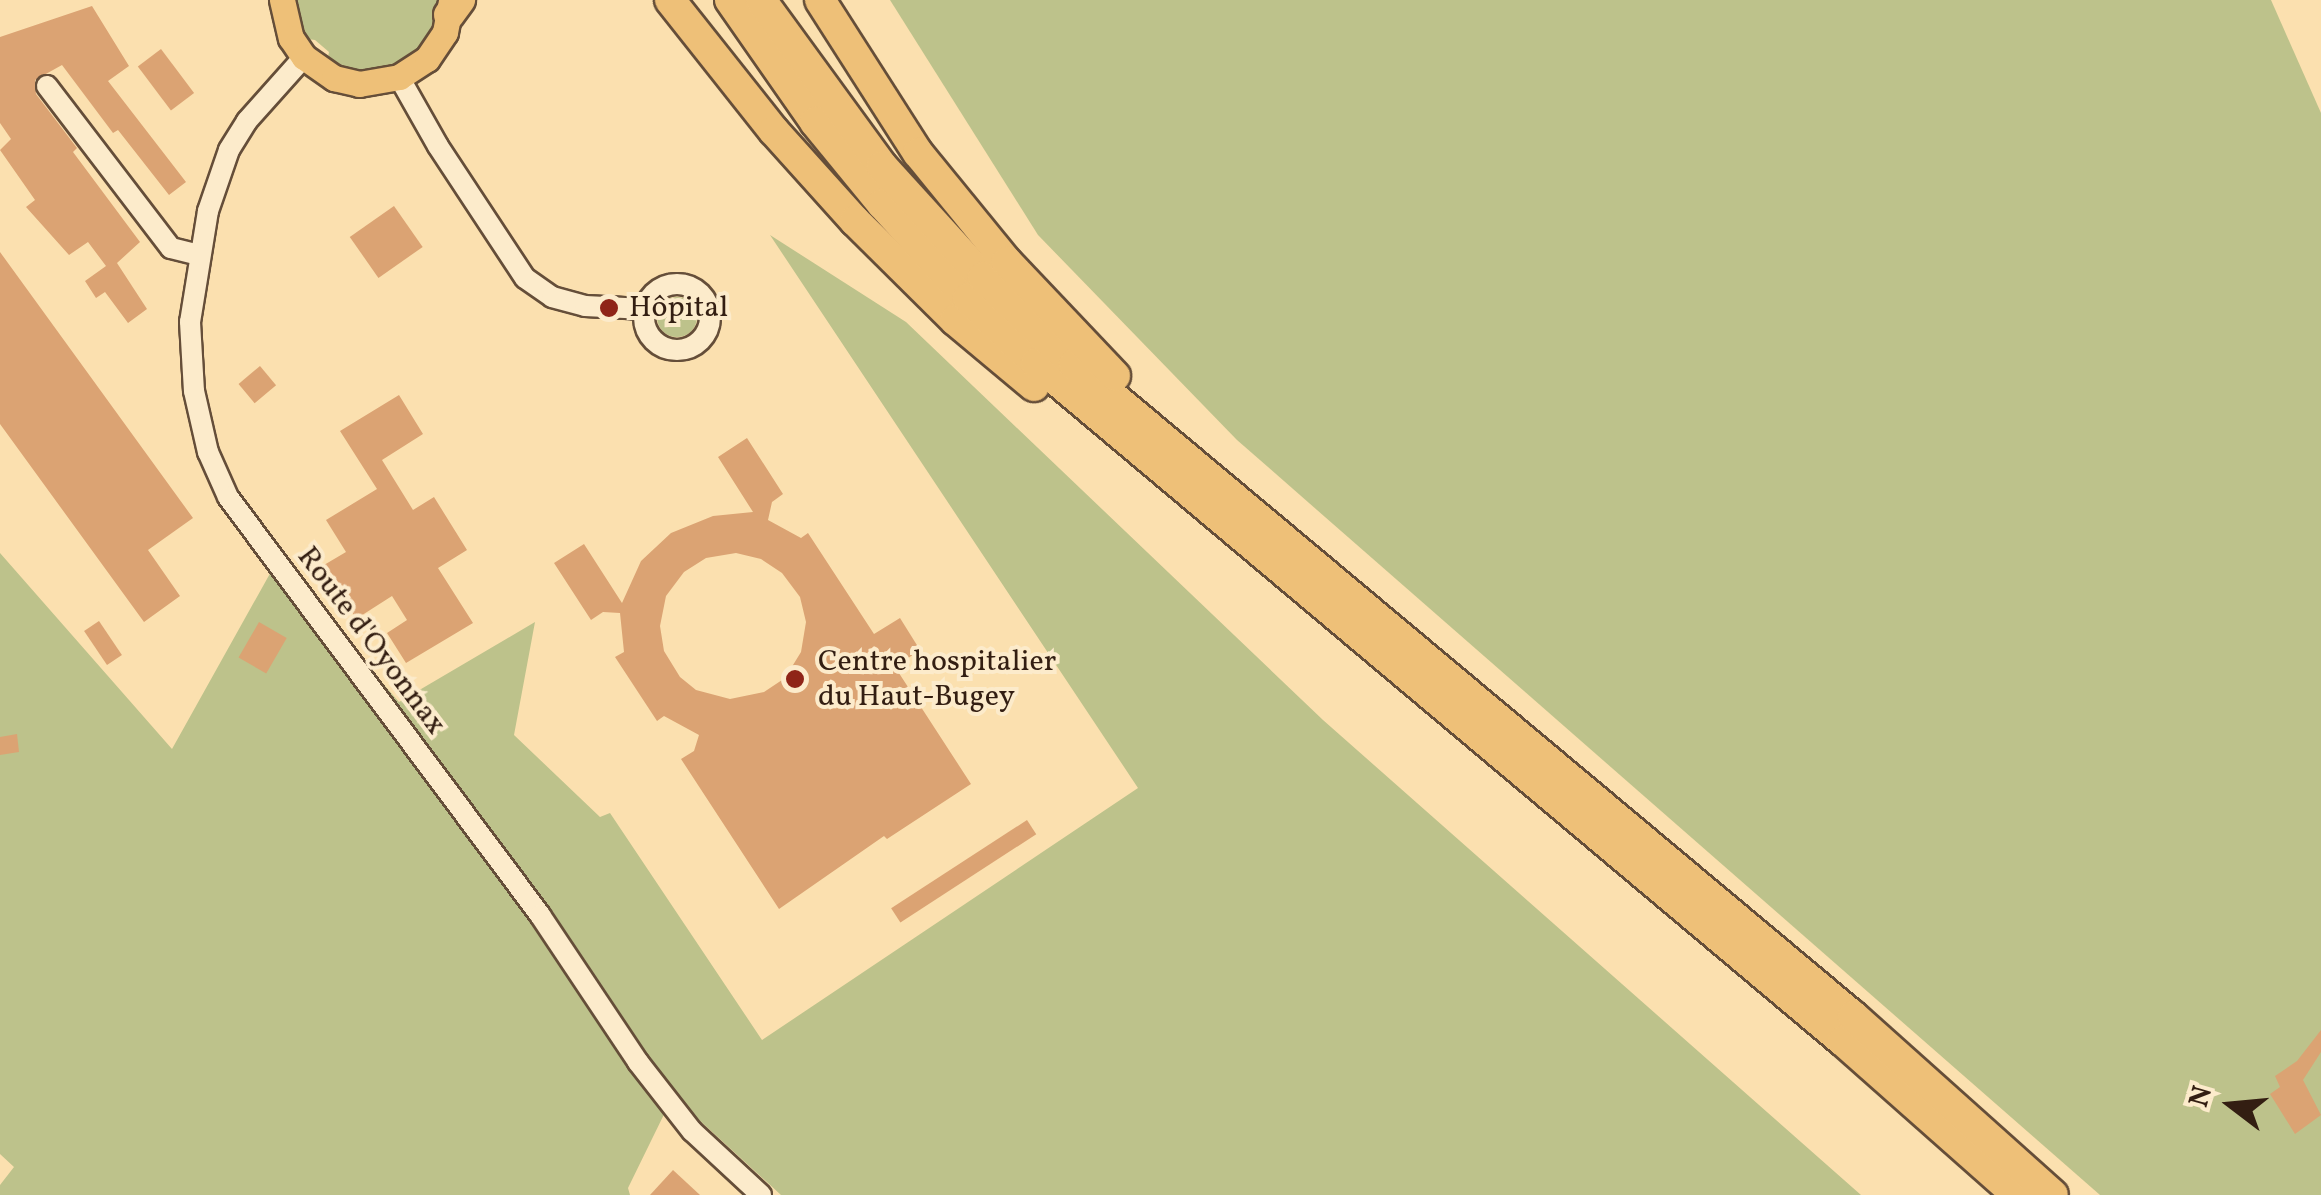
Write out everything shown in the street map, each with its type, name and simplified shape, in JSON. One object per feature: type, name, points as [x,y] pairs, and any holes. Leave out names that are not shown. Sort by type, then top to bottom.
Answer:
[{"type":"highway","points":[[670,0],[774,131],[930,296],[1064,410],[1280,571]]},
{"type":"highway","points":[[730,0],[836,150],[968,298],[1134,449],[1843,1041],[2016,1195]]},
{"type":"highway","points":[[761,0],[839,112],[952,244],[1074,364],[1853,1016],[2052,1195]]},
{"type":"highway","points":[[820,0],[888,109],[959,204],[1063,323],[1239,503]]},
{"type":"main road","points":[[282,0],[291,38],[304,57],[334,78],[374,84],[415,70],[437,48],[453,5]]},
{"type":"street","name":"Route d'Oyonnax","points":[[304,57],[256,109],[230,150],[199,255],[190,322],[190,361],[208,452],[228,497],[540,916],[638,1062],[692,1131],[762,1195]]},
{"type":"street","points":[[399,77],[438,146],[525,278],[552,297],[585,306],[645,310]]},
{"type":"street","points":[[47,86],[170,248],[199,255]]},
{"type":"green space","points":[[293,0],[439,0],[428,39],[413,56],[393,68],[371,73],[327,62],[329,52],[315,40],[301,38]]},
{"type":"green space","points":[[890,0],[2271,0],[2321,113],[2321,1195],[2100,1195],[1237,440],[1038,235]]},
{"type":"green space","points":[[770,235],[906,322],[1323,720],[1861,1195],[781,1195],[673,1096],[628,1188],[630,1195],[0,1195],[0,1185],[14,1167],[0,1154],[0,553],[172,749],[277,561],[399,702],[535,622],[514,735],[600,817],[610,813],[762,1040],[1138,788]]},
{"type":"green space","points":[[677,297],[691,303],[697,317],[691,331],[677,337],[663,331],[657,317],[663,303]]},
{"type":"building","points":[[92,6],[129,66],[108,81],[186,182],[169,195],[118,130],[113,133],[62,65],[35,80],[36,94],[77,148],[73,152],[140,242],[117,263],[147,309],[128,323],[105,292],[96,298],[85,281],[106,266],[88,242],[69,255],[26,207],[35,200],[0,150],[11,139],[0,123],[0,37]]},
{"type":"building","points":[[161,49],[194,93],[171,110],[138,66]]},
{"type":"building","points":[[394,206],[423,247],[378,278],[350,237]]},
{"type":"building","points":[[0,252],[193,518],[148,550],[180,596],[144,622],[0,424]]},
{"type":"building","points":[[260,366],[276,385],[255,403],[239,384]]},
{"type":"building","points":[[399,395],[423,434],[382,460],[413,510],[434,497],[467,550],[438,568],[473,623],[406,663],[387,633],[407,620],[392,596],[356,619],[324,565],[346,552],[326,520],[377,489],[340,431]]},
{"type":"building","points":[[747,438],[783,494],[772,502],[768,520],[801,538],[808,533],[874,634],[900,618],[920,650],[895,667],[971,784],[887,839],[884,836],[779,909],[681,759],[694,751],[699,735],[664,716],[657,721],[615,657],[624,652],[620,613],[603,612],[591,620],[554,563],[584,544],[622,603],[641,561],[671,533],[713,516],[753,512],[718,457]],"holes":[[[736,553],[761,559],[782,573],[800,597],[806,622],[801,652],[785,678],[764,692],[730,699],[696,690],[680,677],[664,651],[660,626],[666,596],[684,572],[706,558]]]},
{"type":"building","points":[[99,621],[122,655],[107,665],[84,631]]},
{"type":"building","points":[[259,622],[287,638],[266,674],[238,658]]},
{"type":"building","points":[[17,734],[19,752],[0,755],[0,737]]},
{"type":"building","points":[[1027,820],[1036,834],[900,922],[891,908]]},
{"type":"building","points":[[2321,1030],[2321,1052],[2303,1080],[2321,1115],[2295,1134],[2270,1094],[2280,1087],[2275,1076],[2297,1061]]},
{"type":"building","points":[[673,1170],[700,1195],[650,1195]]},
{"type":"place","name":"Hôpital","points":[[609,308]]},
{"type":"place","name":"Centre hospitalier du Haut-Bugey","points":[[795,679]]}]
